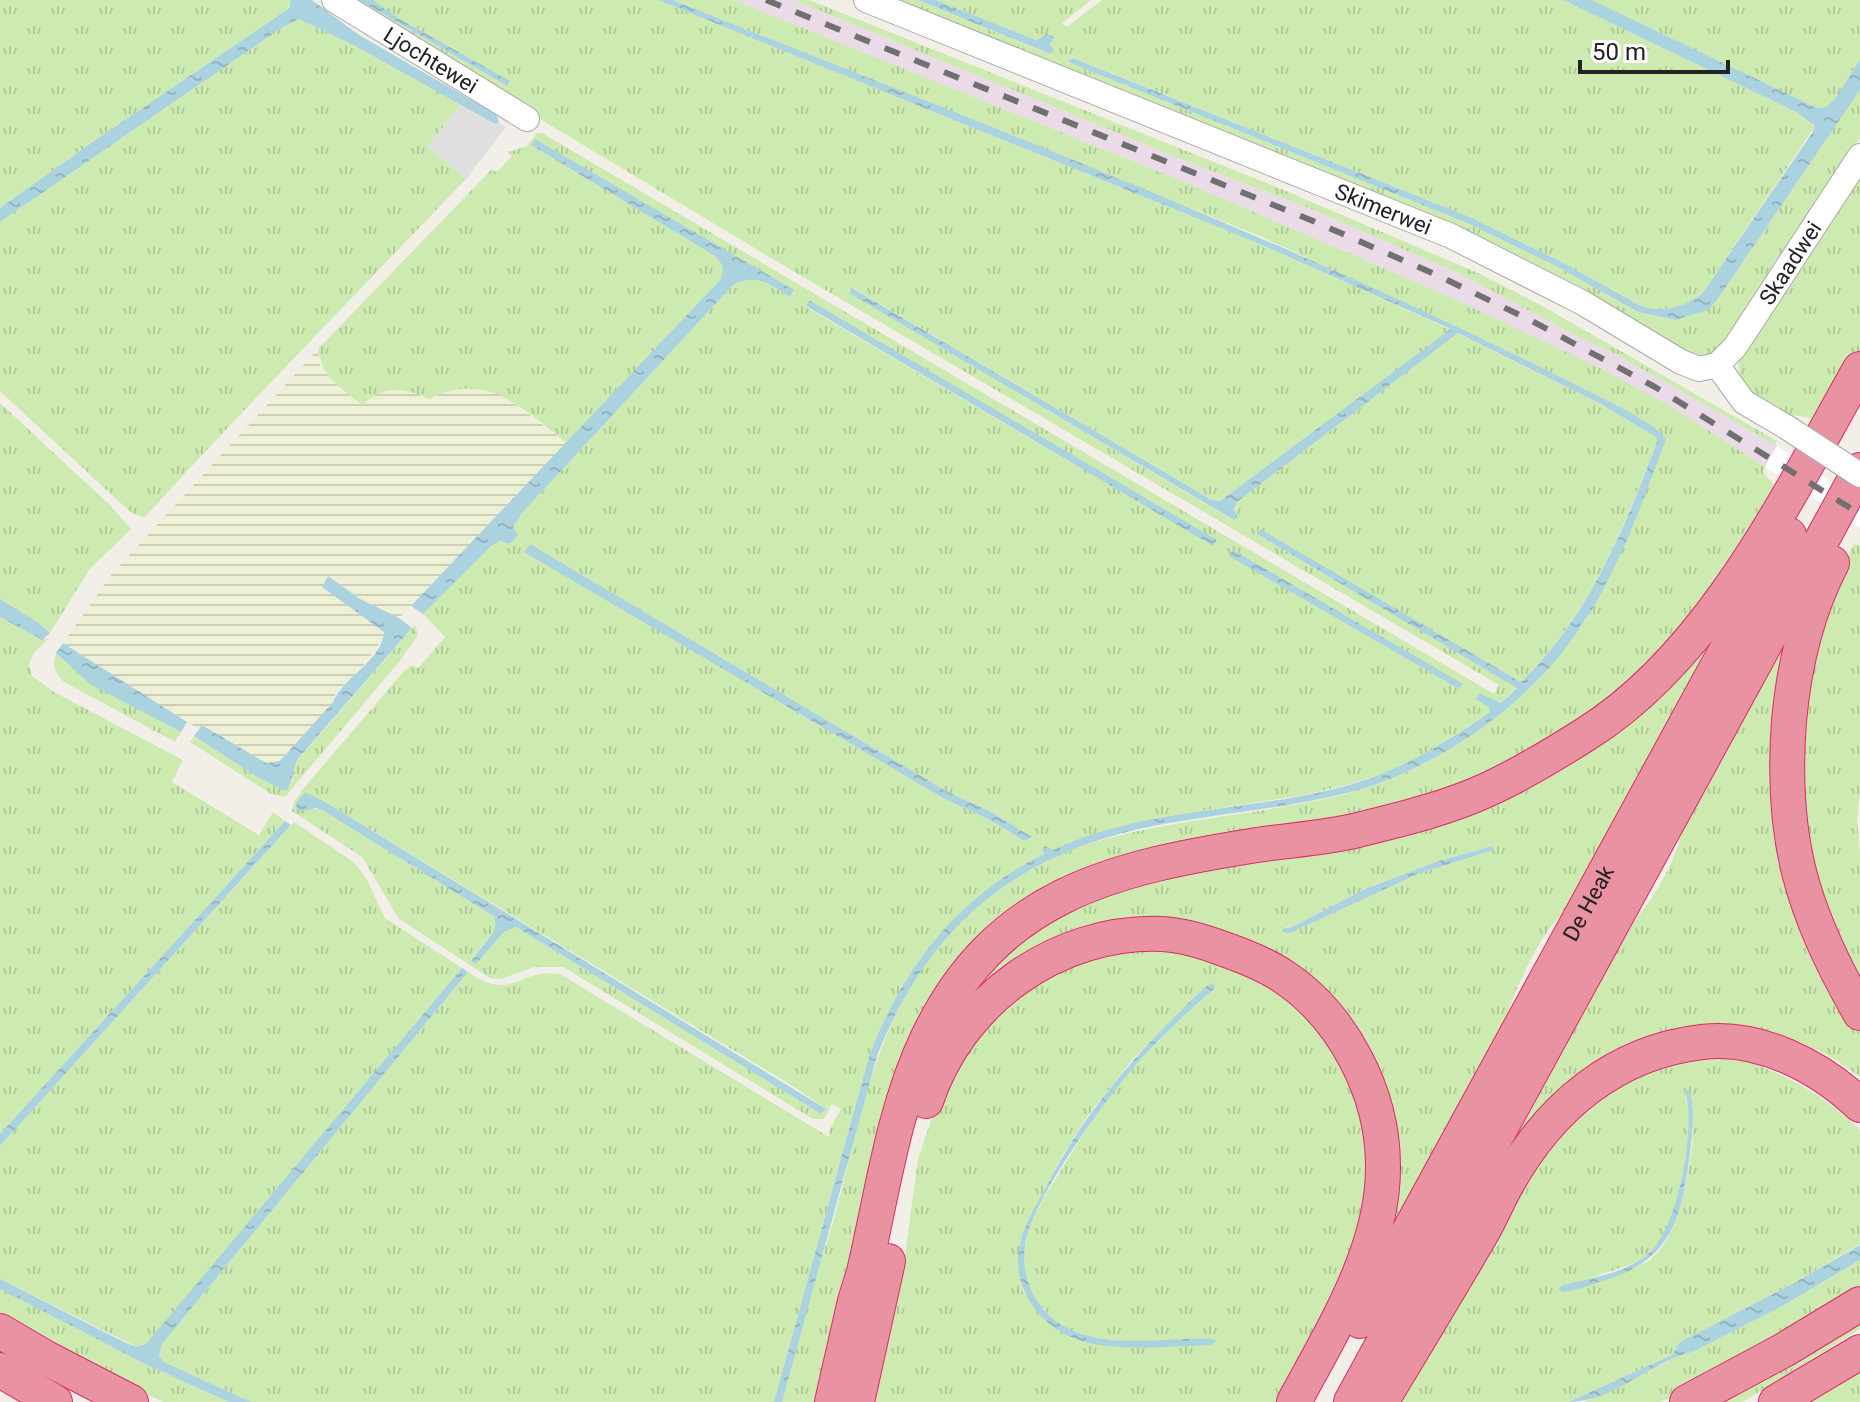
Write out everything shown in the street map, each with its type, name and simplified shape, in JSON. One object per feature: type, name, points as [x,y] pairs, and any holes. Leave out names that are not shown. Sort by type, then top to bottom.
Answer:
[{"type":"highway","points":[[832,1402],[912,1077],[941,1013],[967,975],[991,948],[1019,922],[1081,886],[1170,859],[1354,831],[1441,807],[1490,788],[1590,732],[1638,693],[1708,618],[1766,533],[1860,369]]},
{"type":"highway","name":"De Heak","points":[[1315,1402],[1860,405]]},
{"type":"highway","name":"De Heak","points":[[1351,1402],[1860,473]]},
{"type":"highway","points":[[1860,509],[1822,582],[1805,628],[1792,690],[1785,772],[1789,826],[1802,886],[1819,933],[1860,1013]]},
{"type":"highway","points":[[857,1402],[922,1113],[932,1084],[950,1051],[973,1017],[996,993],[1028,970],[1061,953],[1095,941],[1163,934],[1206,943],[1247,957],[1283,976],[1341,1034],[1359,1064],[1380,1126],[1383,1167],[1369,1246],[1343,1309],[1294,1402]]},
{"type":"highway","points":[[1381,1402],[1483,1232],[1521,1161],[1567,1106],[1627,1061],[1666,1048],[1709,1041],[1735,1041],[1792,1060],[1835,1085],[1860,1105]]},
{"type":"highway","points":[[1687,1402],[1784,1350],[1860,1304]]},
{"type":"highway","points":[[0,1331],[131,1402]]},
{"type":"highway","points":[[1776,1402],[1860,1352]]},
{"type":"highway","points":[[0,1370],[55,1402]]},
{"type":"street","name":"Ljochtewei","points":[[334,0],[527,119]]},
{"type":"street","name":"Skimerwei","points":[[866,0],[1451,236],[1562,291],[1690,367],[1699,369],[1717,365]]},
{"type":"street","name":"Skaadwei","points":[[1717,365],[1735,347],[1860,156]]},
{"type":"street","points":[[1717,365],[1744,402],[1860,473]]},
{"type":"shaded area","points":[[734,0],[794,0],[1178,158],[1311,209],[1456,272],[1619,356],[1777,446],[1765,467],[1674,408],[1446,295],[1187,183]]},
{"type":"shaded area","points":[[461,105],[506,127],[466,179],[427,146]]},
{"type":"green space","points":[[0,0],[291,0],[280,15],[0,208]]},
{"type":"green space","points":[[342,0],[359,0],[507,86],[509,81],[398,18],[373,0],[658,0],[1255,242],[1452,330],[1220,501],[1212,500],[853,288],[850,293],[1233,520],[1237,502],[1458,333],[1599,403],[1656,437],[1657,442],[1617,539],[1586,599],[1546,655],[1521,682],[1259,529],[1257,534],[1517,687],[1501,703],[1490,708],[1490,712],[1435,748],[1393,770],[1305,795],[1155,818],[1053,850],[1042,850],[1044,854],[1014,871],[961,913],[918,963],[884,1021],[870,1053],[774,1402],[251,1402],[164,1362],[159,1357],[162,1344],[468,972],[496,985],[546,973],[560,974],[829,1137],[841,1109],[832,1104],[824,1119],[813,1119],[563,967],[534,967],[501,979],[490,978],[399,919],[362,857],[292,811],[303,789],[405,670],[412,665],[418,668],[445,637],[423,614],[491,546],[499,541],[510,544],[518,535],[513,527],[523,512],[733,285],[756,280],[790,297],[794,290],[531,145],[715,256],[722,267],[720,280],[567,443],[520,406],[488,391],[451,391],[429,399],[394,390],[378,394],[362,405],[328,375],[318,349],[492,169],[497,172],[512,156],[508,152],[527,146],[536,134],[542,133],[1494,694],[1499,685],[781,264]],"holes":[[[810,301],[1216,540],[1214,546],[806,307]],[[530,544],[946,791],[991,812],[1031,837],[1025,841],[943,798],[525,552]],[[1233,550],[1462,684],[1459,689],[1230,556]],[[327,803],[826,1109],[821,1114],[516,927],[504,932],[476,964],[471,960],[495,930],[495,917],[322,810],[309,808]]]},
{"type":"green space","points":[[673,0],[734,0],[1187,183],[1446,295],[1600,368],[1674,408],[1765,467],[1763,472],[1778,489],[1660,660],[1536,756],[1364,821],[1185,842],[1122,855],[1077,871],[1034,896],[997,923],[869,1197],[832,1321],[820,1402],[782,1402],[867,1092],[893,1020],[911,986],[960,921],[1002,885],[1048,860],[1097,842],[1148,829],[1304,803],[1356,791],[1423,764],[1484,726],[1538,678],[1584,623],[1666,439],[1619,407],[1533,364],[1262,237]]},
{"type":"green space","points":[[794,0],[809,0],[857,19],[1279,188],[1478,273],[1539,304],[1777,441],[1775,445],[1619,356],[1456,272],[1311,209],[1178,158]]},
{"type":"green space","points":[[891,0],[918,0],[1049,54],[1054,38],[1048,34],[1036,40],[936,0],[1091,0],[1062,23],[1067,27],[1102,0],[1563,0],[1796,112],[1815,126],[1702,294],[1688,302],[1665,309],[1641,306],[1560,261],[1470,217],[1074,58],[1068,62],[1467,223],[1558,267],[1638,312],[1674,320],[1707,310],[1717,300],[1860,90],[1860,138],[1725,344],[1711,354],[1695,358],[1643,329]]},
{"type":"green space","points":[[1592,0],[1860,0],[1860,59],[1835,99],[1826,107],[1817,108]]},
{"type":"green space","points":[[299,19],[357,47],[461,105],[427,146],[466,179],[144,518],[132,513],[116,499],[0,391],[0,222]]},
{"type":"green space","points":[[1860,170],[1860,352],[1820,420],[1794,415],[1792,418],[1746,388],[1739,369],[1740,356]]},
{"type":"green space","points":[[318,349],[320,367],[362,405],[374,393],[408,389],[429,399],[445,391],[478,388],[502,394],[567,443],[399,618],[360,599],[328,577],[323,587],[375,624],[384,632],[384,637],[355,677],[337,690],[333,702],[280,761],[266,763],[203,725],[199,729],[187,722],[63,643],[112,574]]},
{"type":"green space","points":[[0,403],[110,505],[131,529],[89,570],[50,633],[0,599]]},
{"type":"green space","points":[[1854,544],[1860,545],[1860,792],[1857,820],[1860,975],[1841,939],[1800,842],[1800,684],[1841,569]]},
{"type":"green space","points":[[1749,573],[1565,913],[1556,920],[1538,947],[1520,982],[1504,1025],[1373,1271],[1390,1168],[1298,976],[1086,935],[937,1056],[904,1127],[970,984],[1063,903],[1545,767]],"holes":[[[1492,846],[1494,850],[1420,873],[1290,933],[1286,927],[1292,927],[1365,889],[1439,861]]]},
{"type":"green space","points":[[1803,598],[1779,720],[1843,1000],[1860,1030],[1860,1077],[1833,1058],[1803,1043],[1768,1031],[1623,1049],[1439,1274],[1619,941],[1668,870],[1684,822]]},
{"type":"green space","points":[[0,617],[42,640],[49,638],[34,653],[29,664],[32,676],[54,692],[183,760],[172,782],[259,835],[273,812],[285,821],[0,1134]]},
{"type":"green space","points":[[415,625],[418,635],[399,662],[285,797],[271,794],[190,742],[194,736],[254,775],[293,781],[297,761]]},
{"type":"green space","points":[[56,653],[91,684],[181,732],[175,742],[64,682],[55,669]]},
{"type":"green space","points":[[294,822],[355,863],[366,878],[385,918],[462,968],[153,1337],[137,1347],[0,1279],[0,1146]]},
{"type":"green space","points":[[1117,946],[1223,956],[1314,1015],[1369,1114],[1370,1216],[1286,1402],[875,1402],[902,1277],[918,1159],[947,1073],[1016,990]],"holes":[[[1211,984],[1213,990],[1147,1052],[1104,1104],[1038,1209],[1027,1237],[1024,1260],[1034,1296],[1049,1315],[1071,1330],[1120,1340],[1215,1344],[1117,1346],[1058,1329],[1023,1292],[1018,1265],[1019,1246],[1025,1227],[1062,1156],[1089,1114],[1132,1060]]]},
{"type":"green space","points":[[1729,1055],[1799,1084],[1831,1104],[1860,1130],[1860,1244],[1794,1283],[1680,1342],[1672,1355],[1568,1402],[1390,1402],[1532,1168],[1570,1124],[1609,1089],[1654,1066]],"holes":[[[1685,1090],[1690,1100],[1693,1134],[1688,1175],[1679,1211],[1665,1242],[1655,1256],[1643,1264],[1564,1293],[1597,1276],[1636,1262],[1659,1241],[1676,1201],[1682,1176],[1688,1128]]]},
{"type":"green space","points":[[1860,1260],[1860,1291],[1792,1334],[1668,1399],[1660,1402],[1584,1402],[1777,1309]]},
{"type":"green space","points":[[0,1289],[145,1364],[229,1402],[164,1402],[103,1375],[0,1317]]},
{"type":"green space","points":[[1860,1318],[1860,1329],[1743,1402],[1713,1402]]},
{"type":"green space","points":[[1860,1365],[1860,1402],[1799,1402]]},
{"type":"water","points":[[291,0],[312,0],[359,35],[497,115],[499,123],[495,124],[357,47],[299,19],[0,222],[0,208],[289,8]]},
{"type":"water","points":[[359,0],[373,0],[398,18],[510,81],[507,86]]},
{"type":"water","points":[[658,0],[673,0],[1014,136],[1353,279],[1639,417],[1666,439],[1607,583],[1575,635],[1556,660],[1514,702],[1464,740],[1410,770],[1355,791],[1158,825],[1108,837],[1062,854],[1021,875],[984,901],[952,932],[923,968],[898,1009],[877,1056],[782,1402],[774,1402],[870,1053],[900,991],[918,963],[960,913],[1013,871],[1044,854],[1042,850],[1045,846],[1053,850],[1089,835],[1126,825],[1280,800],[1356,783],[1426,753],[1490,712],[1490,708],[1476,699],[1479,693],[1501,703],[1517,688],[1257,534],[1260,529],[1521,682],[1545,656],[1586,600],[1618,539],[1657,442],[1656,437],[1599,403],[1458,333],[1237,502],[1234,510],[1238,517],[1234,520],[849,293],[852,288],[1212,500],[1220,501],[1451,329],[1255,242]]},
{"type":"water","points":[[918,0],[936,0],[1036,40],[1047,34],[1054,37],[1050,45],[1054,50],[1050,54]]},
{"type":"water","points":[[1563,0],[1592,0],[1817,108],[1826,107],[1835,99],[1860,59],[1860,90],[1708,310],[1675,320],[1638,312],[1558,267],[1467,223],[1068,62],[1073,58],[1470,217],[1560,261],[1641,306],[1665,309],[1688,302],[1702,294],[1815,126],[1796,112]]},
{"type":"water","points":[[535,139],[794,290],[790,297],[756,280],[733,285],[523,512],[513,527],[518,535],[510,544],[500,541],[491,546],[423,614],[411,606],[720,280],[723,270],[715,256],[531,145]]},
{"type":"water","points":[[809,300],[1217,540],[1213,546],[806,306]]},
{"type":"water","points":[[530,544],[946,791],[991,812],[1032,837],[1025,841],[943,798],[524,552]]},
{"type":"water","points":[[1233,550],[1463,684],[1459,689],[1229,556]]},
{"type":"water","points":[[328,576],[360,599],[399,618],[412,628],[297,760],[289,786],[283,790],[194,736],[202,725],[266,763],[280,761],[377,652],[384,632],[322,587]]},
{"type":"water","points":[[0,599],[50,633],[42,640],[0,617]]},
{"type":"water","points":[[63,643],[187,722],[181,732],[90,684],[56,653]]},
{"type":"water","points":[[305,792],[826,1109],[821,1114],[516,927],[504,932],[476,964],[471,961],[495,930],[495,917],[322,810],[315,808],[301,812],[296,809]]},
{"type":"water","points":[[285,821],[291,825],[0,1146],[0,1134]]},
{"type":"water","points":[[1492,846],[1494,850],[1420,873],[1290,933],[1283,932],[1282,929],[1292,927],[1365,889],[1439,861]]},
{"type":"water","points":[[462,968],[468,972],[162,1344],[159,1356],[164,1362],[251,1402],[229,1402],[145,1364],[0,1289],[0,1279],[126,1343],[137,1347],[146,1344]]},
{"type":"water","points":[[1213,983],[1213,990],[1168,1031],[1129,1073],[1074,1147],[1030,1226],[1024,1260],[1029,1286],[1035,1298],[1052,1318],[1076,1332],[1109,1340],[1214,1339],[1216,1342],[1210,1345],[1124,1347],[1076,1339],[1049,1324],[1023,1288],[1018,1258],[1025,1228],[1062,1157],[1116,1080],[1205,987]]},
{"type":"water","points":[[1685,1089],[1689,1091],[1692,1106],[1690,1153],[1683,1198],[1669,1234],[1644,1262],[1626,1272],[1561,1292],[1559,1288],[1563,1285],[1608,1274],[1640,1260],[1660,1240],[1682,1176],[1688,1127]]},
{"type":"water","points":[[1860,1245],[1860,1260],[1777,1309],[1601,1396],[1568,1402],[1672,1355],[1680,1342]]},
{"type":"pier","points":[[1777,446],[1860,500],[1860,528],[1765,467]]},
{"type":"railway","points":[[766,0],[1313,221],[1439,276],[1532,321],[1655,387],[1860,514]]}]
